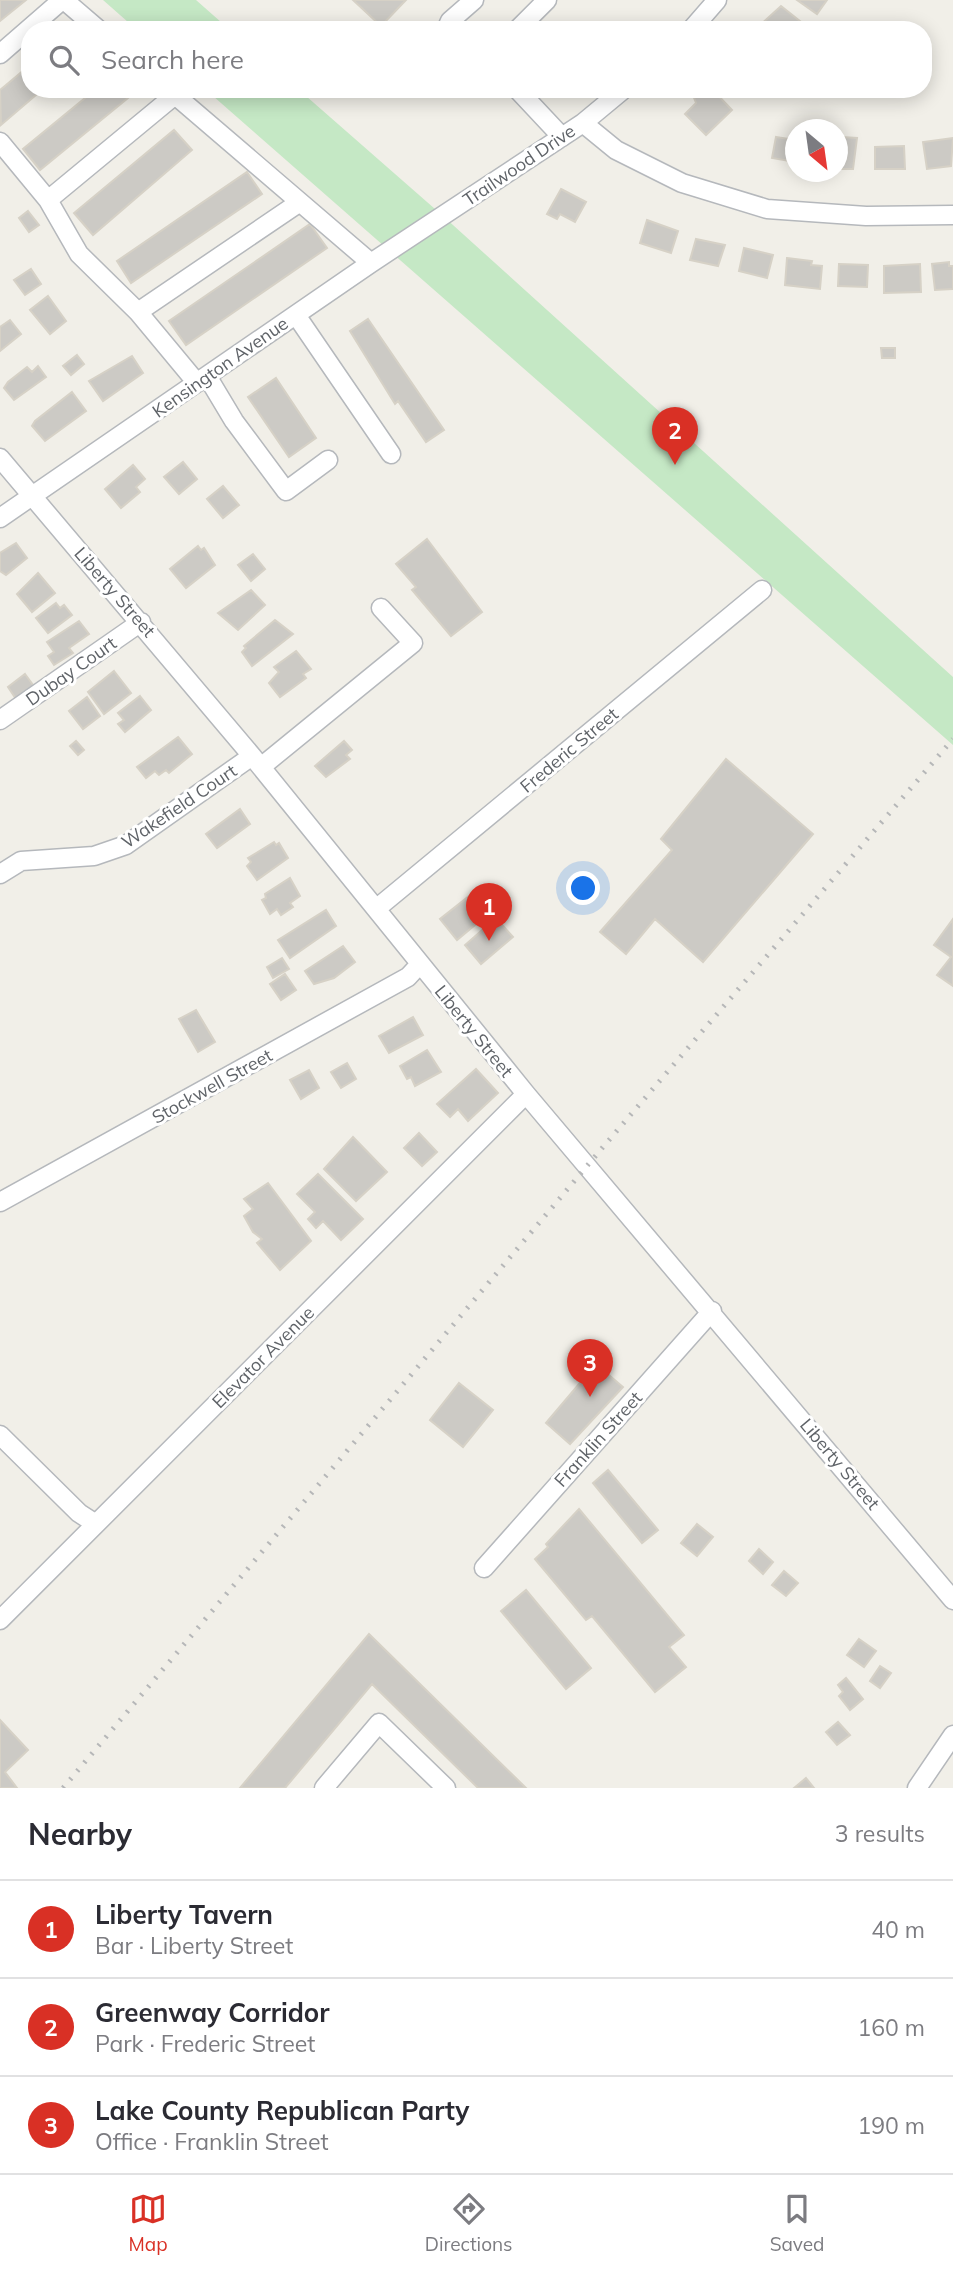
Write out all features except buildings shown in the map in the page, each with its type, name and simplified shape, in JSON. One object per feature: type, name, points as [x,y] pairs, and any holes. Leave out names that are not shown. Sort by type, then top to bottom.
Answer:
[{"type":"street","points":[[38,21],[63,0],[88,21]]},
{"type":"street","points":[[450,21],[474,0]]},
{"type":"street","points":[[526,21],[547,0]]},
{"type":"street","points":[[699,21],[717,0]]},
{"type":"street","points":[[0,54],[21,36]]},
{"type":"street","points":[[48,201],[165,98]]},
{"type":"street","points":[[179,98],[372,263]]},
{"type":"street","points":[[525,98],[562,137]]},
{"type":"street","points":[[583,123],[613,98]]},
{"type":"street","name":"Trailwood Drive","points":[[410,239],[583,123],[616,149],[682,183],[767,209],[866,216],[953,215]]},
{"type":"street","points":[[0,142],[48,201],[79,254],[202,380],[286,491],[328,460]]},
{"type":"street","points":[[138,312],[300,202]]},
{"type":"street","name":"Kensington Avenue","points":[[0,519],[410,239]]},
{"type":"street","points":[[296,315],[391,454]]},
{"type":"street","name":"Liberty Street","points":[[0,458],[256,761],[526,1094],[712,1311],[953,1600]]},
{"type":"street","name":"Frederic Street","points":[[376,909],[762,590]]},
{"type":"street","name":"Wakefield Court","points":[[0,874],[21,861],[94,856],[126,845],[256,761],[413,643],[381,608]]},
{"type":"street","name":"Dubay Court","points":[[0,720],[141,622]]},
{"type":"street","name":"Stockwell Street","points":[[0,1202],[408,977],[420,964]]},
{"type":"street","name":"Elevator Avenue","points":[[0,1620],[526,1094]]},
{"type":"street","name":"Franklin Street","points":[[484,1568],[712,1311]]},
{"type":"street","points":[[0,1435],[79,1513],[96,1524]]},
{"type":"street","points":[[324,1788],[379,1723],[446,1788]]},
{"type":"street","points":[[917,1788],[953,1735]]},
{"type":"green space","points":[[103,0],[196,0],[220,21],[127,21]]},
{"type":"green space","points":[[215,98],[308,98],[443,216],[953,677],[953,745]]},
{"type":"railway","points":[[63,1788],[603,1147],[953,739]]},
{"type":"place","name":"Greenway Corridor","points":[[675,465]]},
{"type":"place","name":"Liberty Tavern","points":[[489,941]]},
{"type":"place","name":"Lake County Republican Party","points":[[590,1397]]}]
